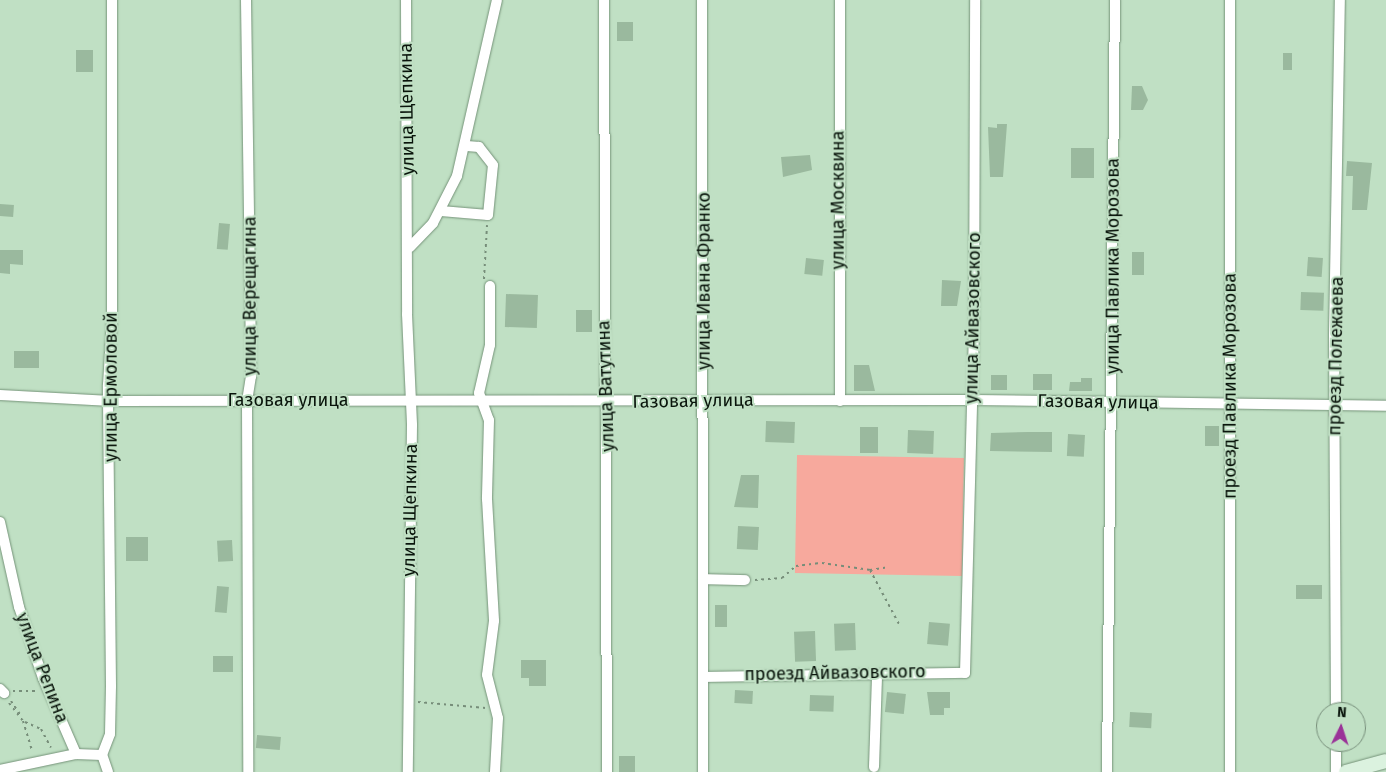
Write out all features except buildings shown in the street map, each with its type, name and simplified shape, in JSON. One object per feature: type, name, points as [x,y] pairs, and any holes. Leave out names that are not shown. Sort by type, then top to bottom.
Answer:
[{"type":"main road","points":[[1346,772],[1386,761]]},
{"type":"street","name":"улица Ермоловой","points":[[102,755],[110,734],[112,0]]},
{"type":"street","name":"улица Верещагина","points":[[246,0],[251,376],[247,400],[248,772]]},
{"type":"street","name":"улица Щепкина","points":[[406,0],[410,248],[408,772]]},
{"type":"street","points":[[410,248],[441,211],[467,146],[476,77],[493,28],[497,0]]},
{"type":"street","name":"улица Ватутина","points":[[604,0],[604,316],[608,402],[607,772]]},
{"type":"street","name":"улица Ивана Франко","points":[[702,0],[703,578],[706,677],[703,772]]},
{"type":"street","name":"улица Москвина","points":[[840,0],[840,401]]},
{"type":"street","name":"улица Айвазовского","points":[[964,673],[973,400],[975,0]]},
{"type":"street","name":"улица Павлика Морозова","points":[[1107,772],[1115,0]]},
{"type":"street","name":"проезд Павлика Морозова","points":[[1230,0],[1230,772]]},
{"type":"street","name":"проезд Полежаева","points":[[1336,702],[1334,406],[1340,0]]},
{"type":"street","points":[[441,211],[488,215],[492,165],[479,147],[467,146]]},
{"type":"street","points":[[490,286],[490,345],[480,401],[489,420],[487,499],[494,621],[487,676],[496,708],[495,772]]},
{"type":"street","name":"Газовая улица","points":[[0,395],[111,401],[410,399],[608,402],[702,399],[973,400],[1112,403],[1229,402],[1386,406]]},
{"type":"street","name":"улица Репина","points":[[0,522],[19,607],[50,693],[76,754]]},
{"type":"street","points":[[703,578],[745,580]]},
{"type":"street","name":"проезд Айвазовского","points":[[706,677],[877,675],[895,671],[964,673]]},
{"type":"street","points":[[874,767],[877,675]]},
{"type":"street","points":[[1336,752],[1336,772]]},
{"type":"street","points":[[0,770],[34,760],[76,754],[102,755],[108,772]]},
{"type":"path","points":[[488,215],[482,278],[490,286]]},
{"type":"path","points":[[745,580],[782,578],[796,566],[822,563],[870,570],[888,568]]},
{"type":"path","points":[[870,570],[899,624]]},
{"type":"path","points":[[2,691],[23,721],[41,729],[52,749],[76,754]]},
{"type":"path","points":[[34,760],[23,721],[8,692],[50,693]]},
{"type":"path","points":[[408,700],[496,708]]},
{"type":"shaded area","points":[[797,455],[964,458],[962,576],[795,573]]}]
